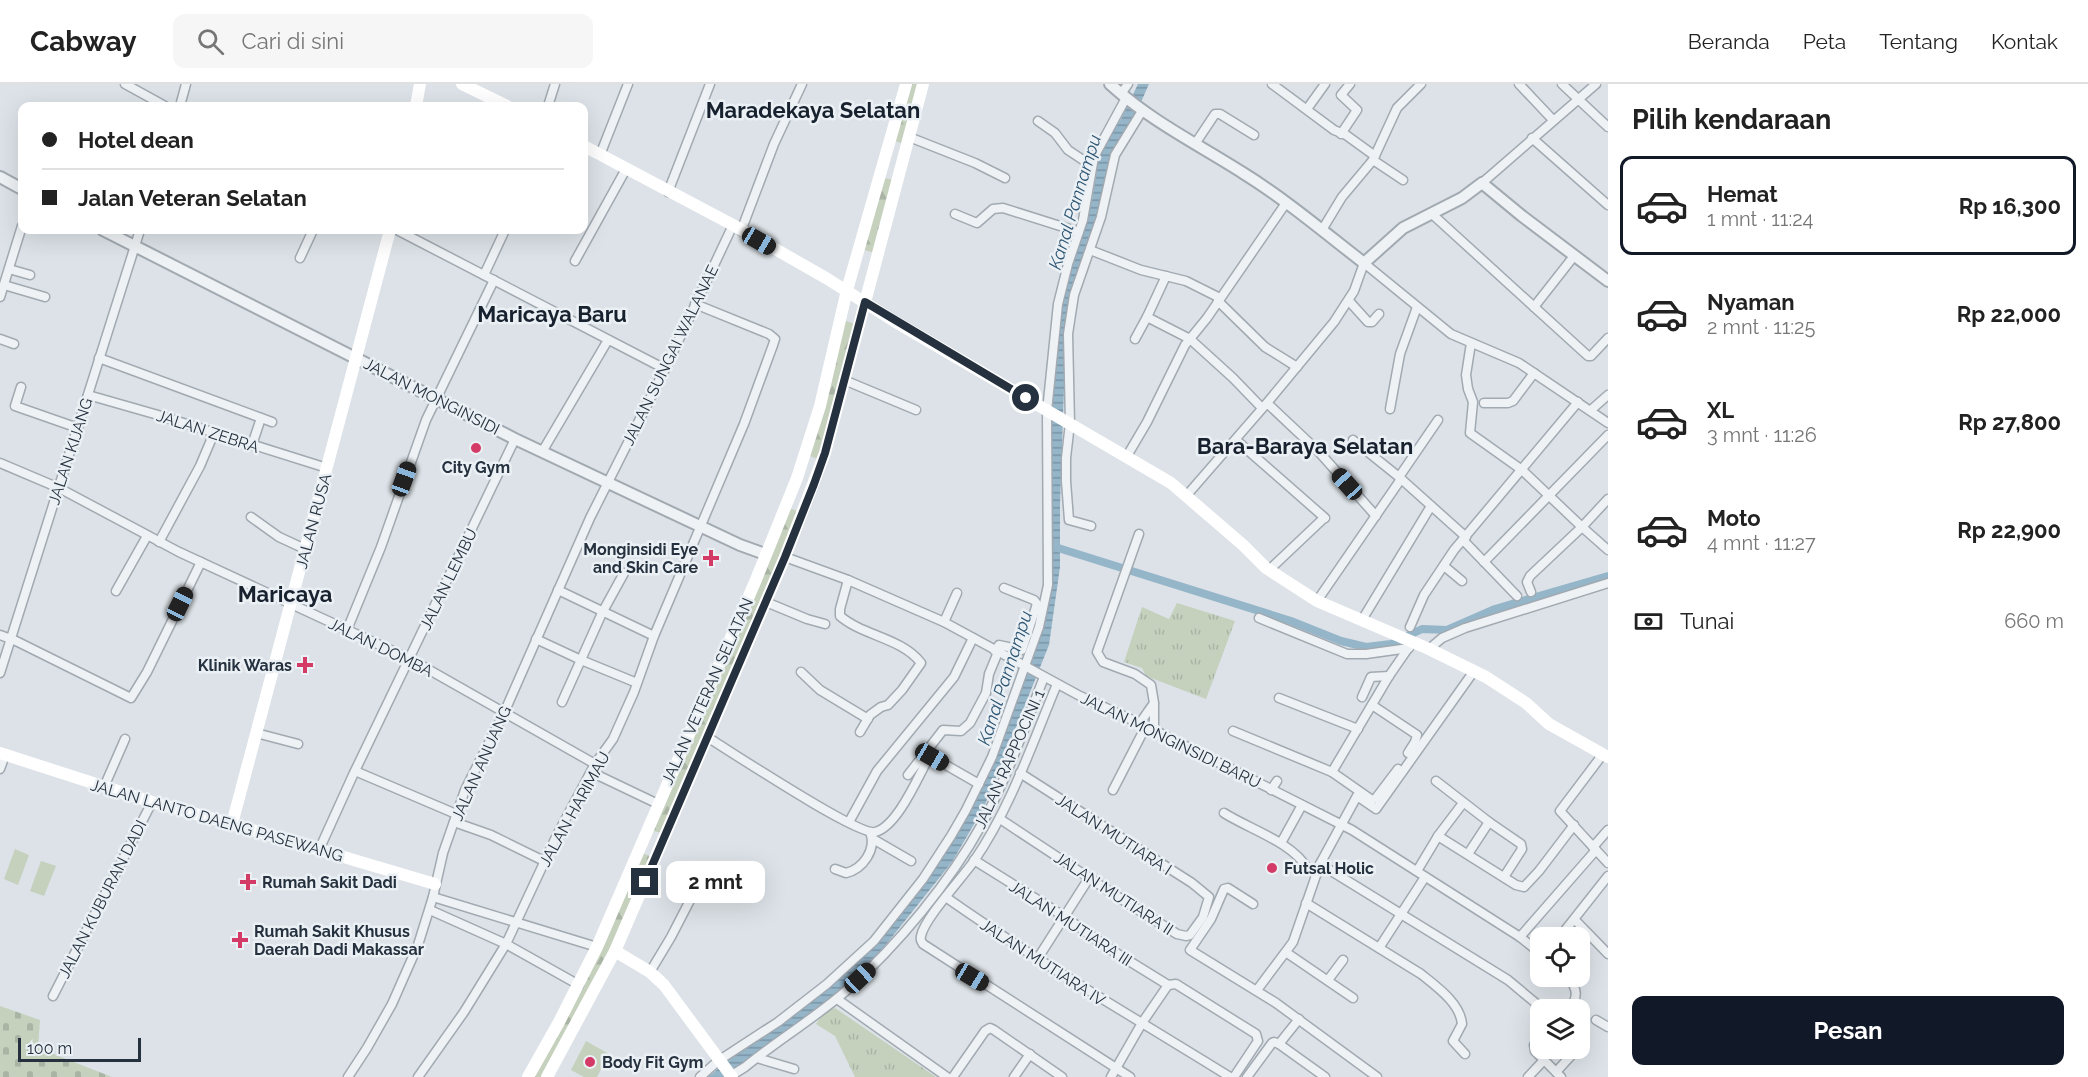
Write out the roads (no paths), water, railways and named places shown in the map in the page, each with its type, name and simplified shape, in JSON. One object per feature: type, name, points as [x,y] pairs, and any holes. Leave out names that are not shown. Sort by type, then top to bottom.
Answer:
[{"type":"main road","points":[[417,102],[420,84]]},
{"type":"main road","points":[[462,84],[499,102]]},
{"type":"main road","name":"JALAN VETERAN SELATAN","points":[[528,1077],[579,985],[597,947],[797,478],[820,406],[848,290],[906,84]]},
{"type":"main road","name":"JALAN VETERAN SELATAN","points":[[547,1077],[615,951],[766,602],[814,484],[825,453],[923,84]]},
{"type":"main road","points":[[588,148],[848,290],[1048,412],[1127,456],[1187,495],[1269,570],[1317,601],[1409,639],[1474,671],[1516,696],[1548,724],[1606,755]]},
{"type":"main road","points":[[888,149],[905,153]]},
{"type":"main road","points":[[884,166],[900,170]]},
{"type":"main road","name":"JALAN RUSA","points":[[232,824],[389,234]]},
{"type":"main road","points":[[797,478],[814,484]]},
{"type":"main road","name":"JALAN LANTO DAENG PASEWANG","points":[[3,754],[152,802],[435,884]]},
{"type":"main road","points":[[646,835],[662,842]]},
{"type":"main road","points":[[615,951],[650,972],[673,995],[731,1076]]},
{"type":"street","points":[[125,84],[158,102]]},
{"type":"street","points":[[181,102],[186,84]]},
{"type":"street","points":[[549,102],[555,84]]},
{"type":"street","points":[[600,155],[628,84]]},
{"type":"street","points":[[668,192],[710,84]]},
{"type":"street","name":"JALAN SUNGAI WALANAE","points":[[607,484],[695,304],[737,228],[802,84]]},
{"type":"street","points":[[1110,84],[1140,110],[1169,130],[1245,174],[1286,203],[1446,330],[1509,358],[1608,423]]},
{"type":"street","points":[[700,1077],[778,1022],[841,972],[874,941],[932,865],[966,810],[992,757],[1040,627],[1048,585],[1048,412],[1058,304],[1088,197],[1092,166],[1098,148],[1125,98],[1128,84]]},
{"type":"street","points":[[1272,84],[1403,180]]},
{"type":"street","points":[[1307,109],[1324,84]]},
{"type":"street","points":[[1341,134],[1357,110],[1341,95],[1350,84]]},
{"type":"street","points":[[1322,230],[1342,197],[1374,158],[1397,108],[1421,84]]},
{"type":"street","points":[[1519,84],[1553,120]]},
{"type":"street","points":[[1562,84],[1608,127]]},
{"type":"street","points":[[1187,495],[1265,406],[1349,301],[1364,263],[1403,228],[1462,198],[1482,183],[1596,84]]},
{"type":"street","points":[[1092,526],[1071,521],[1068,518],[1066,458],[1069,422],[1068,334],[1074,294],[1105,205],[1115,155],[1140,110]]},
{"type":"street","points":[[1195,144],[1215,114],[1254,135]]},
{"type":"street","points":[[1038,121],[1055,133],[1068,150],[1092,166]]},
{"type":"street","points":[[909,137],[975,163],[1005,178]]},
{"type":"street","points":[[1533,138],[1608,205]]},
{"type":"street","points":[[575,261],[626,169]]},
{"type":"street","points":[[0,177],[18,187]]},
{"type":"street","points":[[1482,183],[1608,281]]},
{"type":"street","points":[[1127,456],[1190,339],[1286,203]]},
{"type":"street","points":[[955,214],[977,223],[993,209],[1003,208],[1079,232]]},
{"type":"street","points":[[1432,214],[1588,356],[1594,354],[1608,338]]},
{"type":"street","points":[[0,297],[20,234]]},
{"type":"street","name":"JALAN MONGINSIDI","points":[[112,234],[358,357],[515,439],[607,484],[765,554]]},
{"type":"street","name":"JALAN KIJANG","points":[[0,673],[13,640],[139,234]]},
{"type":"street","points":[[300,258],[311,234]]},
{"type":"street","points":[[405,234],[665,369]]},
{"type":"street","points":[[484,275],[504,234]]},
{"type":"street","points":[[1090,250],[1136,269],[1192,283],[1219,299],[1265,347],[1297,367]]},
{"type":"street","points":[[1534,307],[1575,256]]},
{"type":"street","points":[[9,269],[30,275]]},
{"type":"street","points":[[1135,339],[1166,276]]},
{"type":"street","points":[[347,630],[381,547],[419,437],[494,280]]},
{"type":"street","points":[[4,285],[45,297]]},
{"type":"street","points":[[1349,301],[1368,322],[1372,322],[1379,314]]},
{"type":"street","name":"JALAN HARIMAU","points":[[418,1077],[464,1012],[506,945],[544,861],[593,768],[613,738],[744,424],[775,339],[769,334],[695,304]]},
{"type":"street","points":[[1390,409],[1400,354],[1417,307]]},
{"type":"street","points":[[1147,317],[1190,339],[1318,452],[1376,516]]},
{"type":"street","points":[[0,339],[14,344]]},
{"type":"street","points":[[542,452],[608,340]]},
{"type":"street","points":[[1471,343],[1466,375],[1473,402],[1470,433],[1522,470],[1584,525],[1608,550]]},
{"type":"street","points":[[99,358],[272,422]]},
{"type":"street","points":[[1484,403],[1513,401],[1534,373]]},
{"type":"street","points":[[844,380],[916,410]]},
{"type":"street","points":[[21,387],[15,406],[78,428]]},
{"type":"street","points":[[1591,410],[1608,394]]},
{"type":"street","name":"JALAN ZEBRA","points":[[88,395],[327,468]]},
{"type":"street","points":[[1332,772],[1409,639],[1424,595],[1465,539],[1578,402]]},
{"type":"street","points":[[252,445],[261,418]]},
{"type":"street","points":[[1317,601],[1376,516],[1438,420]]},
{"type":"street","points":[[159,542],[194,479],[214,433]]},
{"type":"street","points":[[1484,562],[1550,497],[1608,435]]},
{"type":"street","name":"JALAN LEMBU","points":[[320,850],[355,771],[515,439]]},
{"type":"street","points":[[1236,440],[1324,518],[1269,570]]},
{"type":"street","points":[[1353,440],[1431,506],[1517,596]]},
{"type":"street","name":"JALAN DOMBA","points":[[0,463],[59,488],[159,542],[410,659],[658,804]]},
{"type":"street","name":"JALAN ANUANG","points":[[348,1077],[367,1048],[400,987],[430,910],[443,853],[465,790],[504,713],[607,484]]},
{"type":"street","points":[[1532,592],[1527,582],[1530,576],[1608,499]]},
{"type":"street","points":[[1362,620],[1431,506]]},
{"type":"street","points":[[251,517],[279,537],[305,549]]},
{"type":"street","points":[[1113,790],[1146,726],[1154,703],[1151,685],[1135,674],[1103,662],[1097,654],[1097,648],[1124,581],[1139,534]]},
{"type":"street","points":[[116,591],[147,536]]},
{"type":"street","name":"JALAN MONGINSIDI BARU","points":[[785,557],[848,580],[944,622],[996,654],[1025,666],[1057,684],[1342,824],[1530,945]]},
{"type":"street","points":[[0,635],[131,699],[152,662],[201,562]]},
{"type":"street","points":[[1444,566],[1462,581]]},
{"type":"street","points":[[562,702],[602,613],[624,573]]},
{"type":"street","points":[[848,580],[840,616],[899,646],[921,663],[888,705],[876,710],[860,732]]},
{"type":"street","points":[[1429,648],[1442,638],[1465,628],[1608,583]]},
{"type":"street","points":[[908,775],[943,730],[961,731],[970,723],[986,693],[989,674],[999,645],[1022,650],[1037,604],[1035,600],[1004,588]]},
{"type":"street","points":[[558,590],[654,636]]},
{"type":"street","points":[[944,622],[957,593]]},
{"type":"street","points":[[766,602],[825,624]]},
{"type":"street","points":[[1259,618],[1347,654],[1366,654],[1409,639]]},
{"type":"street","points":[[849,822],[878,771],[954,676],[973,638]]},
{"type":"street","points":[[536,639],[637,683]]},
{"type":"street","points":[[1257,990],[1293,942],[1320,864],[1358,796],[1376,809],[1474,671]]},
{"type":"street","points":[[801,672],[820,690],[868,719]]},
{"type":"street","points":[[1362,697],[1371,677],[1389,675]]},
{"type":"street","name":"JALAN RAPPOCINI 1","points":[[731,1076],[837,999],[871,968],[959,862],[991,806],[1043,676]]},
{"type":"street","points":[[1057,684],[1000,819],[974,860],[922,932],[921,940],[929,949],[1130,1077]]},
{"type":"street","points":[[1279,698],[1358,729]]},
{"type":"street","points":[[1146,726],[1154,703]]},
{"type":"street","points":[[1233,731],[1332,772],[1366,797],[1374,799],[1417,738],[1414,733],[1372,705]]},
{"type":"street","points":[[256,733],[298,744]]},
{"type":"street","points":[[707,737],[786,788],[849,822],[911,861]]},
{"type":"street","points":[[104,787],[125,739]]},
{"type":"street","points":[[0,769],[3,754]]},
{"type":"street","points":[[1606,755],[1560,809],[1560,812],[1575,825],[1608,863]]},
{"type":"street","points":[[835,869],[846,873],[855,870],[871,850],[874,832],[883,827],[904,804],[927,759],[932,757],[979,784]]},
{"type":"street","points":[[355,771],[544,861]]},
{"type":"street","name":"JALAN MUTIARA I","points":[[1020,773],[1192,883],[1207,895]]},
{"type":"street","points":[[1271,790],[1277,781]]},
{"type":"street","points":[[1436,781],[1522,846],[1504,877]]},
{"type":"street","name":"JALAN KUBURAN DADI","points":[[53,996],[152,802]]},
{"type":"street","points":[[1379,948],[1402,914],[1438,836],[1463,803]]},
{"type":"street","points":[[1281,843],[1302,805]]},
{"type":"street","points":[[1224,813],[1240,824],[1281,843],[1302,860],[1307,868]]},
{"type":"street","name":"JALAN MUTIARA II","points":[[1000,819],[1183,936],[1193,933],[1203,917],[1209,900],[1207,895]]},
{"type":"street","points":[[1468,854],[1489,822]]},
{"type":"street","points":[[1438,836],[1520,888],[1528,884],[1575,825]]},
{"type":"street","points":[[1520,937],[1608,830]]},
{"type":"street","name":"JALAN MUTIARA III","points":[[974,860],[1065,917],[1113,951],[1168,985],[1176,984],[1258,1037],[1258,1041],[1232,1077]]},
{"type":"street","points":[[1320,864],[1508,980],[1531,999]]},
{"type":"street","points":[[1569,927],[1608,876]]},
{"type":"street","points":[[1038,958],[1089,878]]},
{"type":"street","points":[[650,972],[701,879]]},
{"type":"street","points":[[1253,904],[1228,888],[1224,889],[1211,919],[1190,950],[1257,990],[1299,1019],[1366,1074],[1377,1077]]},
{"type":"street","points":[[433,897],[597,947]]},
{"type":"street","name":"JALAN MUTIARA IV","points":[[946,898],[1114,1007],[1232,1077]]},
{"type":"street","points":[[1306,903],[1421,974],[1450,1000],[1462,1021],[1453,1042],[1465,1054]]},
{"type":"street","points":[[430,910],[506,945],[579,985]]},
{"type":"street","points":[[1575,920],[1608,954]]},
{"type":"street","points":[[1287,952],[1353,998]]},
{"type":"street","points":[[1329,980],[1343,960]]},
{"type":"street","points":[[1111,1077],[1142,1023],[1168,985]]},
{"type":"street","points":[[837,999],[947,1077]]},
{"type":"street","points":[[1279,1044],[1299,1019]]},
{"type":"street","points":[[1596,1020],[1608,1027]]},
{"type":"street","points":[[953,1077],[987,1029],[994,1030],[1062,1077]]},
{"type":"street","points":[[1247,1077],[1274,1042],[1324,1077]]},
{"type":"street","points":[[1014,1077],[1030,1054]]},
{"type":"street","points":[[757,1058],[794,1069]]},
{"type":"street","points":[[1528,1077],[1544,1060],[1558,1075],[1570,1059]]},
{"type":"water","points":[[1138,84],[1149,84],[1134,118],[1113,150],[1099,214],[1088,240],[1073,289],[1066,328],[1060,567],[1049,645],[984,807],[952,862],[880,952],[841,989],[758,1053],[723,1077],[708,1077],[880,938],[930,877],[970,811],[1040,630],[1051,518],[1055,336],[1070,263],[1092,200],[1100,151],[1121,119]]},
{"type":"waterway","points":[[1055,547],[1291,621],[1341,641],[1366,647],[1391,644],[1422,629],[1447,630],[1495,609],[1608,576]]},
{"type":"place","name":"City Gym","points":[[476,448]]},
{"type":"place","name":"Monginsidi Eye and Skin Care","points":[[711,558]]},
{"type":"place","name":"Klinik Waras","points":[[305,665]]},
{"type":"place","name":"Futsal Holic","points":[[1272,868]]},
{"type":"place","name":"Rumah Sakit Dadi","points":[[248,882]]},
{"type":"place","name":"Rumah Sakit Khusus Daerah Dadi Makassar","points":[[240,940]]},
{"type":"place","name":"Body Fit Gym","points":[[590,1062]]},
{"type":"district","name":"Maradekaya Selatan","points":[[813,110]]},
{"type":"district","name":"Maricaya Baru","points":[[552,314]]},
{"type":"district","name":"Bara-Baraya Selatan","points":[[1305,446]]},
{"type":"district","name":"Maricaya","points":[[285,594]]},
{"type":"water label","name":"Kanal Pannampu","points":[[1075,202]]},
{"type":"water label","name":"Kanal Pannampu","points":[[1005,678]]}]
